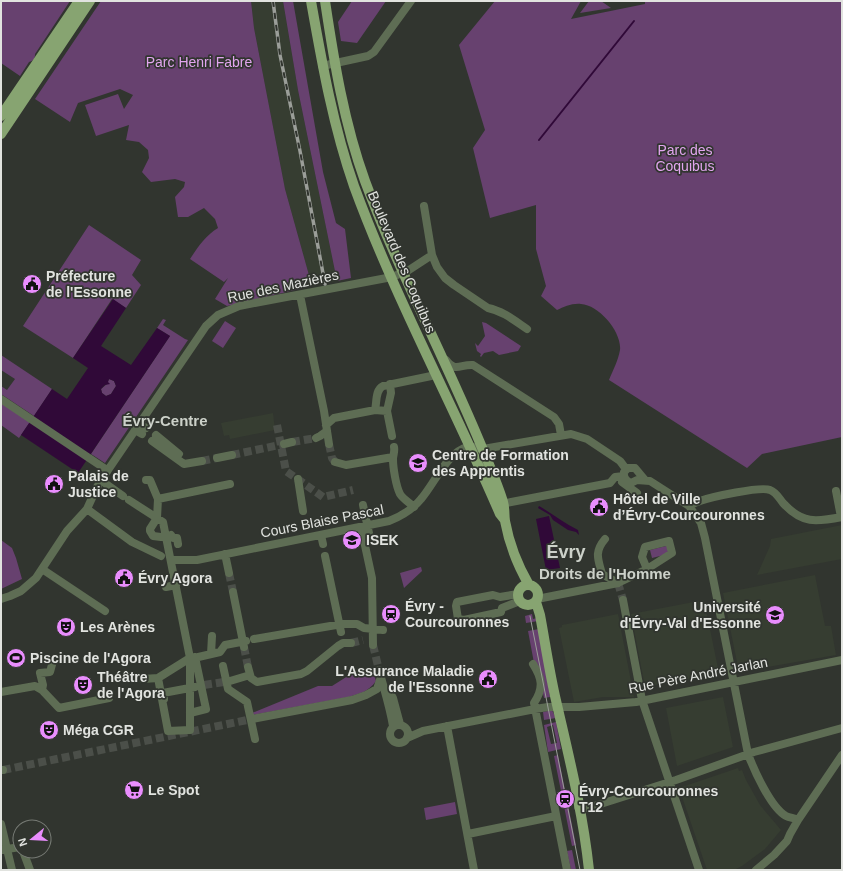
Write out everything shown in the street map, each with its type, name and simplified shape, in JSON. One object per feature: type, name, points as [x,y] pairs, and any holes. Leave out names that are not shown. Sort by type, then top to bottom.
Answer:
[{"type":"main road","points":[[1,116],[79,1]]},
{"type":"main road","points":[[1,134],[90,1]]},
{"type":"main road","name":"Boulevard des Coquibus","points":[[311,1],[326,85],[340,142],[354,185],[373,234],[436,375],[500,514],[505,521]]},
{"type":"main road","name":"Boulevard des Coquibus","points":[[325,1],[335,64],[351,132],[365,179],[403,273],[443,356],[483,450],[503,504],[505,521],[516,558],[522,592],[537,590],[536,601]]},
{"type":"main road","points":[[522,592],[526,605],[530,605],[536,601],[540,615],[586,845],[589,870]]},
{"type":"street","points":[[322,66],[368,56],[374,52],[411,1]]},
{"type":"street","points":[[424,206],[432,255],[437,267],[445,278],[488,308],[503,313],[527,329]]},
{"type":"street","name":"Rue des Mazières","points":[[1,599],[25,588],[42,569],[67,531],[87,509],[97,487],[141,429],[206,326],[218,314],[232,308],[392,277],[403,273],[432,255]]},
{"type":"street","points":[[300,295],[324,411],[329,444]]},
{"type":"street","points":[[443,356],[450,366],[454,368],[473,365],[554,417],[559,424],[561,435]]},
{"type":"street","points":[[375,410],[379,388],[390,384],[436,375]]},
{"type":"street","points":[[390,384],[391,393],[387,411],[392,436]]},
{"type":"street","points":[[1,399],[104,468]]},
{"type":"street","points":[[316,438],[320,436],[334,418],[375,410],[387,411]]},
{"type":"street","points":[[324,411],[334,418]]},
{"type":"street","points":[[469,447],[483,450],[572,434],[587,439],[620,461],[626,480],[629,482],[633,482],[640,478],[650,481],[689,506],[701,523],[703,529],[736,681],[748,754],[769,797],[786,816],[798,820]]},
{"type":"street","points":[[154,438],[192,462],[202,460]]},
{"type":"street","points":[[394,447],[395,452],[393,457],[395,474],[400,494],[414,507]]},
{"type":"street","name":"Cours Blaise Pascal","points":[[174,564],[362,527],[389,521],[402,516],[414,507],[428,491],[448,460],[469,447]]},
{"type":"street","points":[[217,458],[232,455]]},
{"type":"street","points":[[336,462],[346,465],[393,457]]},
{"type":"street","points":[[506,503],[610,483],[614,478],[625,473],[630,467],[635,468],[640,478]]},
{"type":"street","points":[[614,478],[637,493]]},
{"type":"street","points":[[298,479],[303,511]]},
{"type":"street","points":[[146,480],[150,480],[162,498],[157,518],[150,529],[153,536],[161,538]]},
{"type":"street","points":[[106,484],[163,522],[168,548],[174,564],[176,585],[193,658],[203,686],[206,709],[190,713]]},
{"type":"street","points":[[162,498],[230,484]]},
{"type":"street","points":[[689,506],[708,499],[739,492],[756,489],[771,490],[776,493],[790,510],[807,520],[816,521],[841,517],[836,491]]},
{"type":"street","points":[[363,505],[369,533]]},
{"type":"street","points":[[87,509],[141,547],[161,556]]},
{"type":"street","points":[[362,527],[373,587],[373,642],[363,640]]},
{"type":"street","points":[[171,535],[173,538],[177,538],[178,544]]},
{"type":"street","points":[[320,535],[323,544]]},
{"type":"street","points":[[605,540],[598,548],[597,552],[602,574],[618,583]]},
{"type":"street","points":[[225,554],[229,573]]},
{"type":"street","points":[[230,681],[249,671],[254,681],[258,682],[301,674],[313,667],[344,639],[325,556]]},
{"type":"street","points":[[42,569],[105,611]]},
{"type":"street","points":[[536,601],[618,583],[646,569]]},
{"type":"street","points":[[143,679],[158,678],[193,658],[220,652],[225,645],[342,624],[357,624],[364,628],[382,630],[374,598],[374,581]]},
{"type":"street","points":[[166,587],[176,585]]},
{"type":"street","points":[[233,592],[247,642]]},
{"type":"street","points":[[522,592],[502,608],[501,612],[464,620],[458,619],[456,606],[457,602],[493,595],[500,597],[522,592]]},
{"type":"street","points":[[500,597],[502,608]]},
{"type":"street","points":[[622,600],[642,700],[699,870]]},
{"type":"street","points":[[211,654],[212,636]]},
{"type":"street","points":[[158,678],[168,731],[190,730],[190,688],[193,658]]},
{"type":"street","name":"Rue Père André Jarlan","points":[[423,731],[548,707],[578,707],[642,700],[842,660]]},
{"type":"street","points":[[42,690],[43,685],[40,673],[50,672],[53,661]]},
{"type":"street","points":[[533,664],[538,671],[541,690],[534,703],[567,870]]},
{"type":"street","points":[[224,666],[228,689],[247,702],[254,738]]},
{"type":"street","points":[[366,695],[377,689],[381,677],[388,693],[393,698],[400,726],[408,733],[407,738]]},
{"type":"street","points":[[1,692],[35,686],[42,690],[59,708],[110,698]]},
{"type":"street","points":[[164,702],[163,693],[203,686]]},
{"type":"street","points":[[252,720],[352,700],[378,692],[388,693]]},
{"type":"street","points":[[400,726],[423,731],[407,738],[401,743],[393,741],[390,738],[389,733],[400,726]]},
{"type":"street","points":[[447,726],[474,870]]},
{"type":"street","points":[[578,806],[588,808],[748,754],[842,728]]},
{"type":"street","points":[[749,870],[756,867],[787,841],[798,820],[842,755]]},
{"type":"street","points":[[468,834],[556,816]]},
{"type":"street","points":[[1,824],[11,869]]},
{"type":"street","points":[[1,850],[12,849]]},
{"type":"street","points":[[25,859],[30,870]]},
{"type":"shaded area","points":[[251,1],[283,1],[298,90],[337,281],[312,286],[285,189],[254,28]]},
{"type":"shaded area","points":[[113,299],[126,308],[101,346],[131,365],[157,328],[170,336],[78,473],[21,435],[52,389],[67,399],[88,368],[73,358]],"holes":[[[109,379],[114,381],[116,386],[111,394],[106,396],[102,393],[101,389],[105,385],[110,384],[108,382]]]},
{"type":"shaded area","points":[[273,413],[275,430],[230,439],[229,435],[224,436],[221,423]]},
{"type":"shaded area","points":[[539,506],[578,530],[579,535],[553,520],[550,515],[538,508]]},
{"type":"shaded area","points":[[549,516],[560,568],[546,570],[536,519]]},
{"type":"shaded area","points":[[842,525],[842,559],[757,575],[770,546],[771,539]]},
{"type":"shaded area","name":"Université d'Évry-Val d'Essonne","points":[[815,575],[825,626],[831,626],[836,655],[739,672],[723,593]]},
{"type":"shaded area","name":"Université d'Évry-Val d'Essonne","points":[[704,600],[719,673],[645,687],[631,614]]},
{"type":"shaded area","name":"Université d'Évry-Val d'Essonne","points":[[618,614],[634,697],[603,697],[574,702],[559,628],[562,627],[562,625]]},
{"type":"shaded area","points":[[723,697],[733,747],[677,766],[666,708]]},
{"type":"shaded area","points":[[738,768],[739,771],[742,770],[760,805],[781,830],[765,849],[742,866],[734,870],[707,870],[679,788]]},
{"type":"green space","points":[[1,1],[70,1],[35,54],[34,60],[29,62],[20,76],[1,63]]},
{"type":"green space","name":"Parc Henri Fabre","points":[[101,1],[251,1],[254,28],[285,189],[312,286],[227,306],[215,299],[228,278],[224,282],[190,259],[206,238],[218,228],[215,219],[204,208],[188,217],[178,217],[175,197],[184,187],[185,182],[175,179],[151,182],[142,172],[149,158],[148,150],[139,142],[126,140],[129,125],[96,136],[85,105],[118,94],[124,109],[133,95],[120,89],[78,103],[70,122],[35,99]]},
{"type":"green space","points":[[283,1],[293,1],[323,172],[336,223],[345,229],[351,278],[337,281],[298,90]]},
{"type":"green space","points":[[352,1],[386,1],[357,43],[341,41],[338,22]]},
{"type":"green space","name":"Parc des Coquibus","points":[[495,1],[581,1],[571,19],[645,4],[645,1],[842,1],[842,437],[762,454],[747,468],[609,380],[617,362],[620,343],[613,328],[602,314],[595,309],[581,304],[571,305],[557,310],[541,296],[546,286],[536,249],[536,205],[490,218],[473,148],[485,130],[459,45]]},
{"type":"green space","points":[[589,1],[601,1],[611,8],[580,13]]},
{"type":"green space","points":[[89,225],[141,260],[132,275],[141,285],[126,308],[112,299],[73,358],[23,326]]},
{"type":"green space","points":[[163,319],[166,320],[163,325],[188,340],[105,463],[91,454],[170,336],[157,328]]},
{"type":"green space","points":[[225,321],[236,328],[223,348],[212,341]]},
{"type":"green space","points":[[482,322],[486,323],[521,346],[518,351],[499,355],[493,351],[484,353],[481,357],[481,354],[477,351],[475,343],[478,346],[485,336]]},
{"type":"green space","points":[[1,355],[52,389],[34,416],[1,394],[1,386],[7,390],[15,379],[1,370]]},
{"type":"green space","points":[[109,379],[114,381],[116,386],[111,394],[106,396],[102,393],[101,389],[107,384]]},
{"type":"green space","points":[[1,403],[30,422],[19,438],[1,425]]},
{"type":"green space","points":[[1,540],[12,548],[22,579],[1,589]]},
{"type":"green space","points":[[670,545],[672,553],[652,558],[650,550]]},
{"type":"green space","points":[[421,567],[422,571],[404,588],[400,573]]},
{"type":"green space","points":[[532,614],[533,619],[537,618],[538,621],[526,623],[525,616]]},
{"type":"green space","points":[[539,629],[550,697],[544,698],[538,668],[534,663],[528,631]]},
{"type":"green space","points":[[364,670],[374,674],[376,681],[370,688],[361,693],[349,697],[253,715],[252,713],[318,686],[332,686],[351,674]]},
{"type":"green space","points":[[552,710],[556,718],[544,720],[543,712]]},
{"type":"green space","points":[[556,722],[561,749],[548,752],[544,725]],"holes":[[[553,725],[557,743],[551,744],[547,727]]]},
{"type":"green space","points":[[558,755],[576,845],[572,846],[554,756]]},
{"type":"green space","points":[[455,802],[457,814],[426,820],[424,808]]},
{"type":"green space","points":[[572,850],[576,870],[571,870],[567,851]]},
{"type":"waterway","points":[[539,140],[634,21]]},
{"type":"tunnel","points":[[277,425],[286,471],[323,497],[353,490]]},
{"type":"tunnel","points":[[292,442],[316,438]]},
{"type":"tunnel","points":[[232,455],[284,444]]},
{"type":"tunnel","points":[[329,444],[332,458],[335,462]]},
{"type":"tunnel","points":[[202,461],[217,458]]},
{"type":"tunnel","points":[[229,573],[233,592]]},
{"type":"tunnel","points":[[618,583],[623,600]]},
{"type":"tunnel","points":[[351,643],[363,640]]},
{"type":"tunnel","points":[[373,645],[379,670]]},
{"type":"tunnel","points":[[244,647],[248,667]]},
{"type":"tunnel","points":[[204,685],[230,681]]},
{"type":"tunnel","points":[[3,770],[252,719]]},
{"type":"tram line","points":[[530,616],[580,870]]},
{"type":"railway","points":[[273,1],[280,55],[325,284]]},
{"type":"place","name":"Préfecture de l'Essonne","points":[[32,284]]},
{"type":"place","name":"Centre de Formation des Apprentis","points":[[418,463]]},
{"type":"place","name":"Palais de Justice","points":[[54,484]]},
{"type":"place","name":"Hôtel de Ville d’Évry-Courcouronnes","points":[[599,507]]},
{"type":"place","name":"ISEK","points":[[352,540]]},
{"type":"place","name":"Évry Agora","points":[[124,578]]},
{"type":"place","name":"Évry - Courcouronnes","points":[[391,614]]},
{"type":"place","name":"Université d'Évry-Val d'Essonne","points":[[775,615]]},
{"type":"place","name":"Les Arènes","points":[[66,627]]},
{"type":"place","name":"Piscine de l'Agora","points":[[16,658]]},
{"type":"place","name":"L'Assurance Maladie de l'Essonne","points":[[488,679]]},
{"type":"place","name":"Théâtre de l'Agora","points":[[83,685]]},
{"type":"place","name":"Méga CGR","points":[[49,730]]},
{"type":"place","name":"Le Spot","points":[[134,790]]},
{"type":"place","name":"Évry-Courcouronnes T12","points":[[565,799]]},
{"type":"district","name":"Évry-Centre","points":[[165,421]]},
{"type":"district","name":"Évry","points":[[566,552]]},
{"type":"district","name":"Droits de l'Homme","points":[[605,574]]}]
